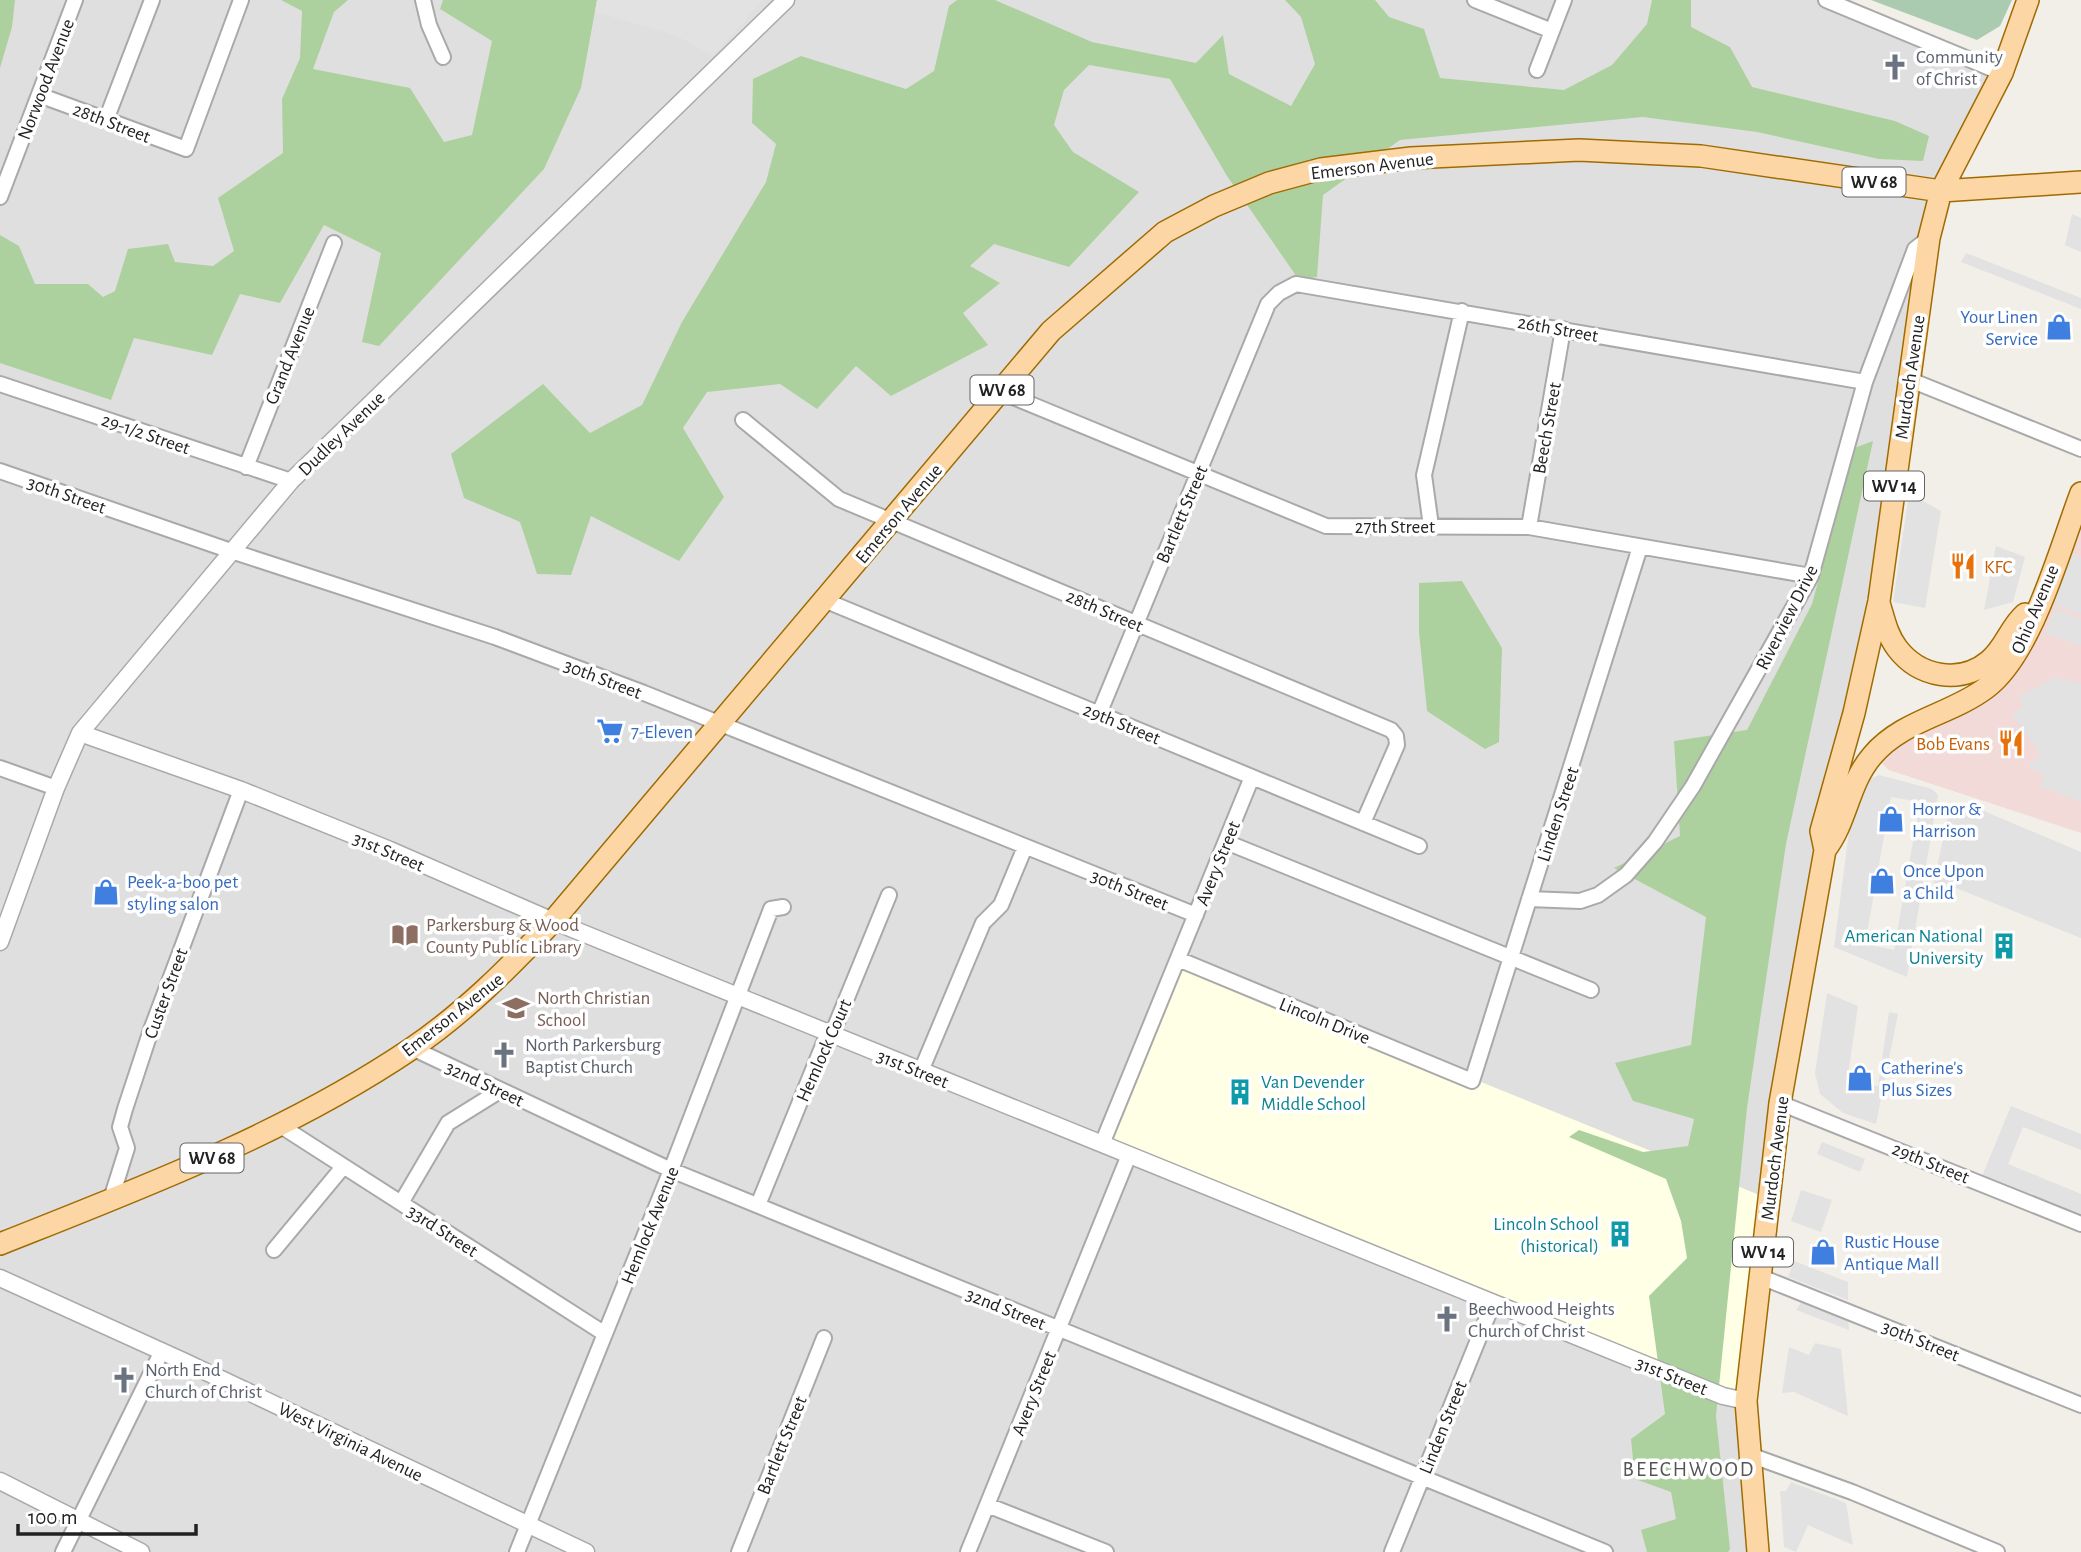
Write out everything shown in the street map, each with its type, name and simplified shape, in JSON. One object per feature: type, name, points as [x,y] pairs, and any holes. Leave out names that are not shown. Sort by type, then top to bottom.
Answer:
[{"type":"main road","name":"Murdoch Avenue","points":[[1758,1552],[1746,1401],[1780,1103],[1825,850],[1821,831],[1854,713],[1879,601],[1929,238],[1941,191],[2002,74],[2028,0]]},
{"type":"main road","name":"Emerson Avenue","points":[[0,1244],[281,1126],[412,1048],[503,974],[553,921],[1051,331],[1165,232],[1214,206],[1269,183],[1321,169],[1499,153],[1646,151],[1941,191]]},
{"type":"main road","name":"WV 68","points":[[1941,191],[2081,182]]},
{"type":"main road","name":"Ohio Avenue","points":[[1858,774],[1873,755],[1897,734],[1962,703],[2004,673],[2019,651],[2081,493]]},
{"type":"main road","points":[[1879,601],[1888,633],[1908,660],[1932,673],[1947,675],[1962,674],[1990,660],[2020,618],[2040,601]]},
{"type":"main road","points":[[1854,713],[1859,736],[1873,755]]},
{"type":"main road","name":"Murdoch Avenue","points":[[1825,850],[1838,834],[1845,804],[1858,774]]},
{"type":"street","name":"Norwood Avenue","points":[[0,197],[75,0]]},
{"type":"street","points":[[106,120],[152,0]]},
{"type":"street","name":"28th Street","points":[[39,94],[186,149],[241,0]]},
{"type":"street","points":[[423,0],[429,26],[443,57]]},
{"type":"street","name":"Dudley Avenue","points":[[0,942],[56,788],[80,733],[231,551],[291,481],[786,0]]},
{"type":"street","points":[[1475,0],[1552,31]]},
{"type":"street","points":[[1536,70],[1564,0]]},
{"type":"street","points":[[1826,0],[2002,74]]},
{"type":"street","name":"Riverview Drive","points":[[1530,898],[1580,901],[1598,895],[1626,875],[1641,859],[1693,786],[1811,576],[1865,382],[1915,249],[1929,238]]},
{"type":"street","name":"Grand Avenue","points":[[246,467],[334,243]]},
{"type":"street","name":"26th Street","points":[[1264,315],[1268,304],[1279,293],[1306,284],[1865,382]]},
{"type":"street","points":[[1431,526],[1424,475],[1462,311]]},
{"type":"street","name":"Bartlett Street","points":[[1099,714],[1264,315]]},
{"type":"street","name":"Beech Street","points":[[1529,527],[1563,329]]},
{"type":"street","points":[[1908,379],[2081,449]]},
{"type":"street","name":"29-1/2 Street","points":[[0,384],[291,481]]},
{"type":"street","name":"27th Street","points":[[1001,391],[1326,526],[1529,527],[1811,576]]},
{"type":"street","name":"28th Street","points":[[743,420],[839,499],[1391,730],[1396,736],[1397,745],[1363,823]]},
{"type":"street","name":"30th Street","points":[[0,471],[231,551],[495,636],[644,693],[718,726],[1196,915]]},
{"type":"street","name":"Linden Street","points":[[1472,1081],[1640,547]]},
{"type":"street","name":"29th Street","points":[[824,600],[1419,846]]},
{"type":"street","name":"31st Street","points":[[80,733],[241,790],[921,1071],[1723,1396],[1746,1401]]},
{"type":"street","points":[[0,768],[56,788]]},
{"type":"street","name":"Avery Street","points":[[1102,1144],[1252,777]]},
{"type":"street","name":"Custer Street","points":[[111,1199],[127,1148],[120,1127],[150,1030],[241,790]]},
{"type":"street","points":[[1226,842],[1591,990]]},
{"type":"street","points":[[921,1071],[983,923],[1001,905],[1025,847]]},
{"type":"street","name":"Hemlock Court","points":[[758,1205],[828,1033],[835,1027],[889,895]]},
{"type":"street","name":"Hemlock Avenue","points":[[517,1552],[671,1170],[771,909],[783,907]]},
{"type":"street","name":"Lincoln Drive","points":[[1178,959],[1472,1081]]},
{"type":"street","name":"32nd Street","points":[[412,1048],[671,1170],[1605,1552]]},
{"type":"street","points":[[401,1203],[448,1123],[501,1090]]},
{"type":"street","name":"29th Street","points":[[1780,1103],[2081,1224]]},
{"type":"street","name":"33rd Street","points":[[281,1126],[605,1334]]},
{"type":"street","name":"Avery Street","points":[[968,1552],[1129,1155]]},
{"type":"street","points":[[274,1250],[342,1167]]},
{"type":"street","name":"30th Street","points":[[1761,1277],[2081,1405]]},
{"type":"street","name":"West Virginia Avenue","points":[[0,1278],[162,1351],[586,1552]]},
{"type":"street","name":"Linden Street","points":[[1392,1552],[1493,1303]]},
{"type":"street","name":"Bartlett Street","points":[[739,1552],[824,1338]]},
{"type":"street","points":[[63,1552],[162,1351]]},
{"type":"street","points":[[1749,1455],[1852,1492],[1997,1552]]},
{"type":"street","points":[[0,1481],[141,1552]]},
{"type":"street","points":[[987,1505],[1106,1552]]},
{"type":"shaded area","points":[[0,0],[1826,0],[2002,73],[1941,191],[1769,1199],[1472,1081],[1746,1401],[1758,1552],[0,1552]]},
{"type":"shaded area","points":[[597,0],[763,0],[713,56],[675,35],[595,12]]},
{"type":"shaded area","points":[[1871,0],[2012,0],[2000,26],[1977,40]]},
{"type":"shaded area","points":[[2072,214],[2081,218],[2081,252],[2065,245]]},
{"type":"shaded area","points":[[1966,253],[2081,298],[2081,309],[1961,262]]},
{"type":"shaded area","points":[[1909,493],[1941,511],[1925,608],[1893,602]]},
{"type":"shaded area","points":[[2081,493],[2081,833],[1889,770],[1873,755],[2003,673]]},
{"type":"shaded area","points":[[1996,546],[2025,557],[2013,602],[1984,610]]},
{"type":"shaded area","points":[[2072,554],[2081,558],[2081,615],[2051,603]]},
{"type":"shaded area","points":[[2055,609],[2081,619],[2081,646],[2045,633]]},
{"type":"shaded area","points":[[2056,677],[2081,684],[2081,802],[2040,786],[2044,775],[2027,766],[2041,756],[2012,714],[2023,706],[2018,697]]},
{"type":"shaded area","points":[[1879,775],[1932,789],[1938,795],[1907,977],[1834,947],[1851,816],[1863,782]],"holes":[[[1891,797],[1920,802],[1894,950],[1865,944]]]},
{"type":"shaded area","points":[[1949,809],[1976,816],[1979,809],[2081,852],[2081,938],[1951,886],[1934,883]]},
{"type":"shaded area","points":[[1178,959],[1769,1199],[1746,1401],[1102,1144]]},
{"type":"shaded area","points":[[1827,993],[1858,1006],[1847,1082],[1878,1086],[1889,1012],[1898,1014],[1876,1124],[1843,1113],[1820,1094],[1815,1073]]},
{"type":"shaded area","points":[[2011,1106],[2081,1134],[2081,1150],[2023,1127],[2008,1164],[2081,1194],[2081,1222],[1980,1181]]},
{"type":"shaded area","points":[[1822,1142],[1865,1159],[1860,1172],[1817,1154]]},
{"type":"shaded area","points":[[1801,1190],[1832,1200],[1821,1232],[1791,1221]]},
{"type":"shaded area","points":[[1794,1261],[1848,1282],[1848,1300],[1788,1277]]},
{"type":"shaded area","points":[[1805,1297],[1848,1315],[1849,1330],[1796,1310]]},
{"type":"shaded area","points":[[1815,1343],[1841,1349],[1848,1416],[1794,1392],[1782,1393],[1789,1347],[1809,1355]]},
{"type":"shaded area","points":[[1791,1482],[1846,1503],[1853,1545],[1808,1525],[1796,1552],[1784,1547],[1780,1491],[1786,1491]]},
{"type":"green space","points":[[0,0],[15,0],[12,27],[0,68]]},
{"type":"green space","points":[[281,0],[348,0],[334,12],[313,69],[410,88],[444,142],[472,135],[492,41],[440,9],[443,0],[597,0],[581,88],[544,169],[379,346],[362,342],[381,253],[324,225],[280,303],[240,294],[212,355],[134,338],[111,400],[0,363],[0,235],[19,246],[35,284],[88,284],[103,297],[115,291],[128,249],[168,244],[175,262],[213,266],[234,251],[218,198],[283,153],[282,99],[300,58],[302,11]]},
{"type":"green space","points":[[957,0],[995,0],[1092,42],[1196,63],[1223,35],[1229,74],[1291,106],[1315,64],[1301,17],[1285,0],[1375,0],[1389,17],[1424,29],[1440,78],[1564,90],[1612,65],[1647,24],[1652,0],[1691,0],[1691,27],[1730,47],[1752,87],[1895,121],[1929,136],[1923,161],[1879,159],[1757,132],[1643,117],[1400,140],[1323,195],[1317,277],[1299,280],[1227,176],[1170,79],[1089,65],[1064,90],[1054,125],[1073,152],[1139,192],[1069,267],[994,244],[970,266],[1000,283],[963,313],[988,345],[891,396],[856,366],[817,409],[780,384],[707,392],[683,428],[724,497],[679,561],[591,516],[571,575],[537,574],[520,522],[464,498],[451,454],[543,384],[590,433],[642,405],[682,322],[766,182],[776,144],[752,123],[753,79],[801,56],[906,89],[934,71],[949,6]]},
{"type":"green space","points":[[1873,441],[1786,844],[1747,1108],[1716,1416],[1730,1549],[1728,1552],[1647,1552],[1641,1530],[1676,1519],[1671,1492],[1635,1479],[1631,1439],[1665,1414],[1649,1296],[1687,1258],[1681,1221],[1666,1179],[1569,1137],[1579,1130],[1643,1152],[1688,1146],[1694,1119],[1633,1101],[1615,1063],[1691,1045],[1706,917],[1614,868],[1680,836],[1674,741],[1747,730],[1812,604],[1854,448]]},
{"type":"green space","points":[[1462,581],[1502,648],[1499,742],[1485,749],[1427,711],[1419,632],[1419,583]]},
{"type":"place","name":"Community of Christ","points":[[1895,67]]},
{"type":"place","name":"Your Linen Service","points":[[2059,327]]},
{"type":"place","name":"KFC","points":[[1963,566]]},
{"type":"place","name":"7-Eleven","points":[[610,731]]},
{"type":"place","name":"Bob Evans","points":[[2011,743]]},
{"type":"place","name":"Hornor & Harrison","points":[[1891,819]]},
{"type":"place","name":"Once Upon a Child","points":[[1882,881]]},
{"type":"place","name":"Peek-a-boo pet styling salon","points":[[106,892]]},
{"type":"place","name":"Parkersburg & Wood County Public Library","points":[[405,935]]},
{"type":"place","name":"American National University","points":[[2004,946]]},
{"type":"place","name":"North Christian School","points":[[516,1008]]},
{"type":"place","name":"North Parkersburg Baptist Church","points":[[504,1055]]},
{"type":"place","name":"Catherine's Plus Sizes","points":[[1860,1078]]},
{"type":"place","name":"Van Devender Middle School","points":[[1240,1092]]},
{"type":"place","name":"Lincoln School (historical)","points":[[1620,1234]]},
{"type":"place","name":"Rustic House Antique Mall","points":[[1823,1252]]},
{"type":"place","name":"Beechwood Heights Church of Christ","points":[[1447,1319]]},
{"type":"place","name":"North End Church of Christ","points":[[124,1380]]},
{"type":"district","name":"BEECHWOOD","points":[[1689,1469]]}]
